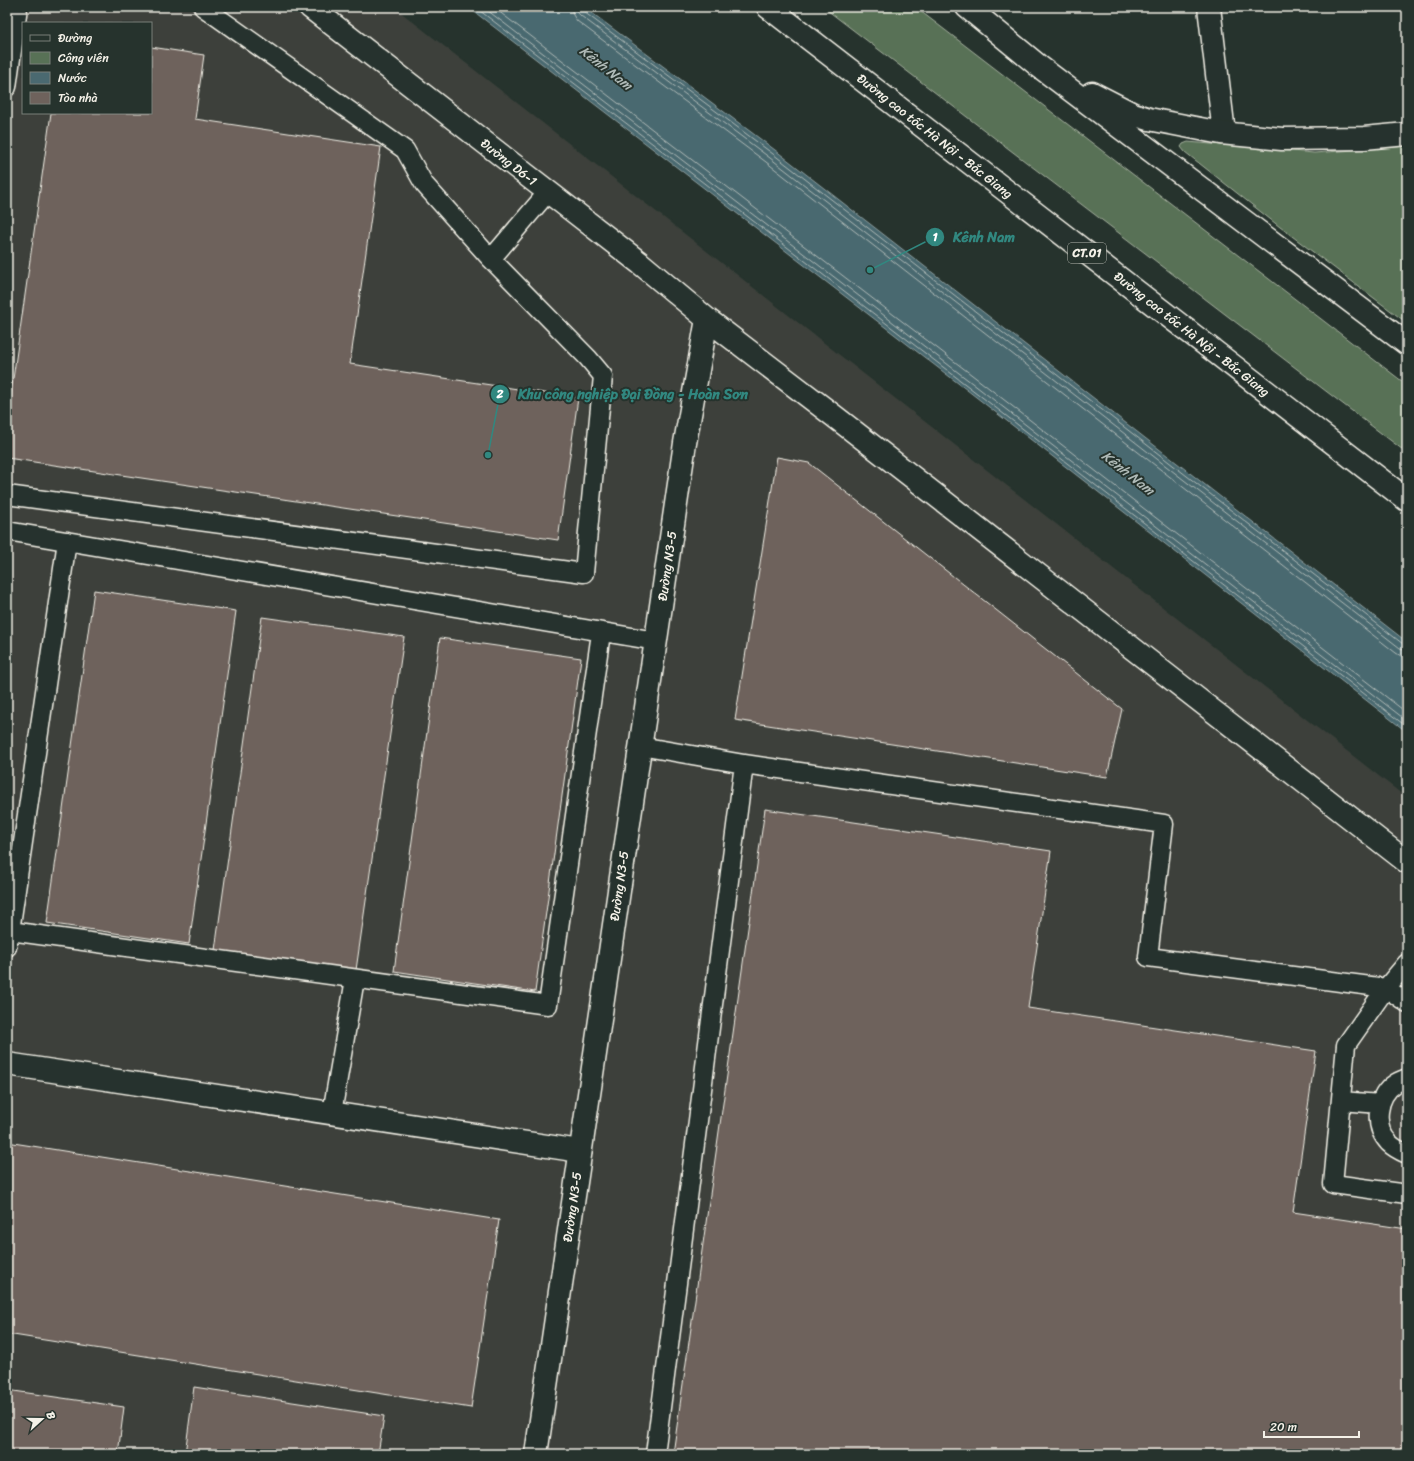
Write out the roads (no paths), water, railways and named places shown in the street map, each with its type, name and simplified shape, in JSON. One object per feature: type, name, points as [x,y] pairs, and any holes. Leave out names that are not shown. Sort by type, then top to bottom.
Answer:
[{"type":"main road","name":"Đường D6-1","points":[[310,7],[640,263],[707,319],[828,411],[1407,862]]},
{"type":"main road","name":"Đường cao tốc Hà Nội - Bắc Giang","points":[[768,7],[1407,500]]},
{"type":"main road","points":[[967,7],[1040,66],[1407,344]]},
{"type":"main road","points":[[1209,7],[1224,133]]},
{"type":"main road","points":[[1040,66],[1133,114],[1157,121],[1224,133],[1282,138],[1352,139],[1407,134]]},
{"type":"main road","name":"Đường N3-5","points":[[536,1454],[685,443],[707,319]]},
{"type":"main road","points":[[7,1064],[580,1151]]},
{"type":"lane","points":[[7,87],[18,7]]},
{"type":"lane","points":[[7,495],[584,573],[603,376],[588,358],[491,259],[424,184],[405,150],[203,7]]},
{"type":"lane","points":[[491,259],[548,192]]},
{"type":"lane","points":[[7,531],[656,641]]},
{"type":"lane","points":[[67,541],[8,939],[355,979],[548,1005],[602,632]]},
{"type":"lane","points":[[640,746],[744,764],[1164,824],[1148,957],[1386,988],[1407,1003]]},
{"type":"lane","points":[[655,1454],[744,764]]},
{"type":"lane","points":[[1407,963],[1386,988],[1346,1045],[1333,1184],[1407,1194]]},
{"type":"lane","points":[[332,1113],[355,979]]},
{"type":"lane","points":[[1407,1078],[1395,1083],[1386,1093],[1380,1104],[1378,1118],[1381,1131],[1388,1143],[1399,1151],[1407,1154]]},
{"type":"lane","points":[[1341,1101],[1380,1104]]},
{"type":"water","name":"Kênh Nam","points":[[468,7],[584,7],[775,150],[1407,642],[1407,732],[967,390]]},
{"type":"place","name":"Kênh Nam","points":[[870,270]]},
{"type":"place","name":"Khu công nghiệp Đại Đồng - Hoàn Sơn","points":[[488,455]]}]
